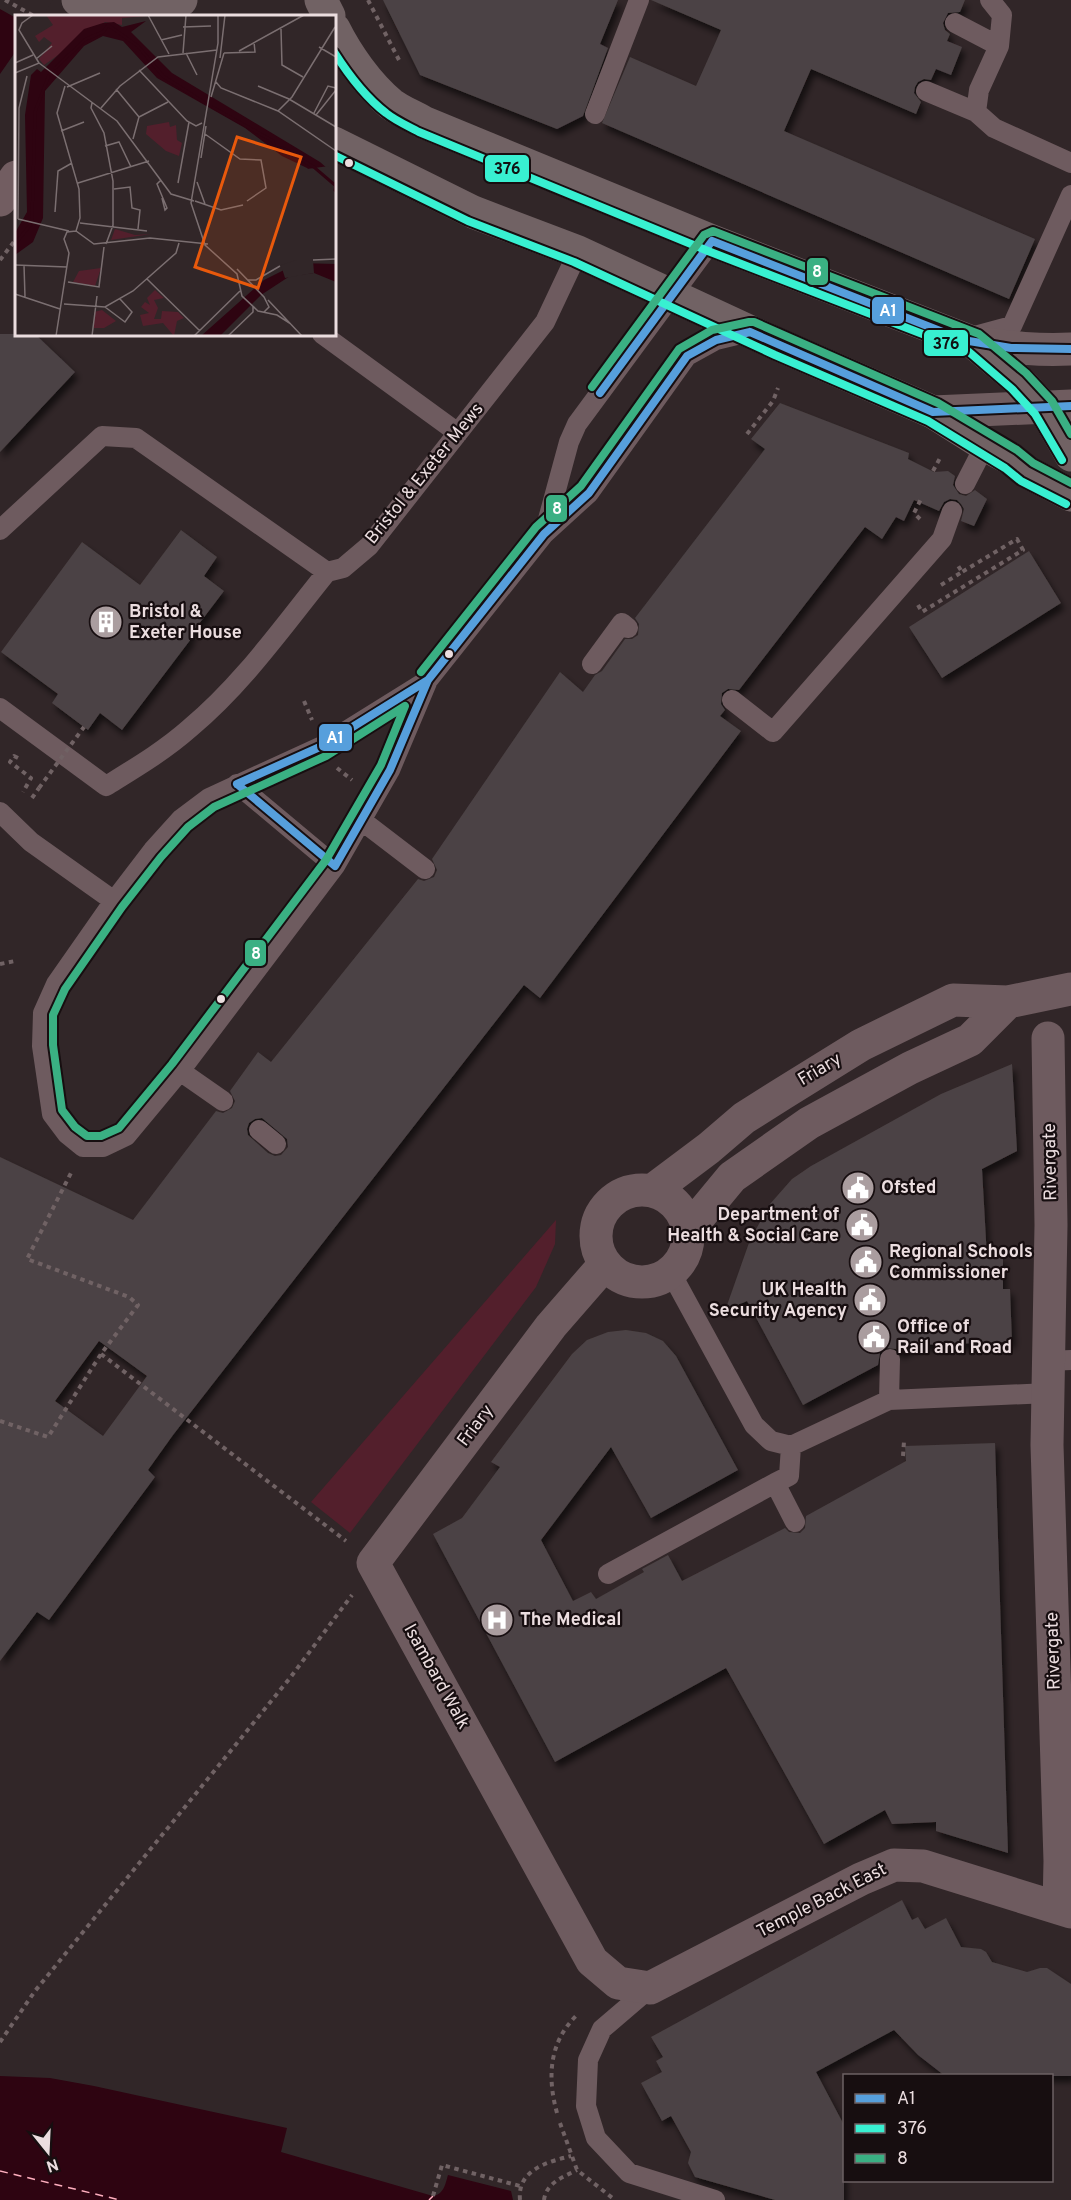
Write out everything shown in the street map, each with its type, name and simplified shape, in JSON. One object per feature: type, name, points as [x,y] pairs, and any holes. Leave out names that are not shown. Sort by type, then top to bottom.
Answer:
[{"type":"highway","points":[[93,9],[134,10],[181,0]]},
{"type":"highway","points":[[321,0],[328,15]]},
{"type":"highway","points":[[336,32],[375,89],[392,105],[423,122],[712,241],[969,341],[1019,381],[1058,407],[1071,455]]},
{"type":"highway","points":[[336,144],[473,212],[578,252],[673,294],[750,332],[933,412],[1011,459],[1027,472],[1071,495]]},
{"type":"main road","points":[[969,341],[1011,348],[1071,349]]},
{"type":"main road","points":[[933,412],[1058,407]]},
{"type":"street","points":[[0,200],[15,178]]},
{"type":"street","name":"Friary","points":[[364,1555],[551,1326],[605,1264],[598,1253],[596,1236],[601,1214],[611,1201],[625,1193],[641,1189],[653,1190],[709,1148],[744,1118],[861,1045],[953,1000],[1008,1002],[1071,989]]},
{"type":"street","points":[[689,1228],[732,1177],[809,1123],[910,1068],[970,1040],[1008,1002]]},
{"type":"street","name":"Rivergate","points":[[1048,1038],[1051,1208],[1060,1361],[1048,1393],[1047,1445],[1060,1861],[1065,1910]]},
{"type":"street","points":[[605,1264],[617,1275],[637,1283],[653,1282],[671,1273],[682,1261],[688,1245],[689,1228],[680,1208],[668,1196],[653,1190]]},
{"type":"street","name":"Isambard Walk","points":[[364,1555],[592,1961],[618,1983],[650,1988]]},
{"type":"street","name":"Temple Back East","points":[[650,1988],[861,1879],[894,1865],[923,1866],[1065,1910]]},
{"type":"lane","points":[[595,114],[639,0]]},
{"type":"lane","points":[[976,112],[979,90],[999,46],[1002,15],[990,0]]},
{"type":"lane","points":[[955,23],[999,46]]},
{"type":"lane","points":[[926,91],[976,112],[994,128],[1071,163]]},
{"type":"lane","points":[[969,341],[1012,326],[1071,195]]},
{"type":"lane","points":[[544,534],[569,442],[577,424],[712,241]]},
{"type":"lane","name":"Bristol & Exeter Mews","points":[[0,708],[106,786],[148,760],[191,728],[244,675],[327,572],[343,568],[369,546],[545,322],[578,252]]},
{"type":"lane","points":[[428,680],[322,746],[209,798],[181,819],[153,850],[114,901],[56,984],[43,1013],[42,1046],[52,1114],[67,1134],[82,1147],[103,1147],[126,1136],[180,1071],[335,866],[390,770],[428,680],[544,534],[589,493],[687,356],[716,340],[750,332]]},
{"type":"lane","points":[[325,336],[458,433]]},
{"type":"lane","points":[[0,530],[102,436],[136,438],[327,572]]},
{"type":"lane","points":[[965,484],[985,445]]},
{"type":"lane","points":[[732,700],[773,732],[942,539],[952,511]]},
{"type":"lane","points":[[592,664],[622,623],[628,628]]},
{"type":"lane","points":[[237,784],[335,866]]},
{"type":"lane","points":[[0,812],[31,842],[114,901]]},
{"type":"lane","points":[[361,820],[425,870]]},
{"type":"lane","points":[[180,1071],[223,1101]]},
{"type":"lane","points":[[259,1130],[276,1144]]},
{"type":"lane","points":[[671,1273],[754,1425],[771,1441],[791,1446],[889,1400],[1048,1393]]},
{"type":"lane","points":[[889,1400],[890,1359]]},
{"type":"lane","points":[[608,1574],[789,1476],[791,1446]]},
{"type":"lane","points":[[775,1483],[795,1522]]},
{"type":"lane","points":[[650,1988],[602,2029],[588,2060],[586,2106],[596,2138],[629,2173],[716,2200]]},
{"type":"path","points":[[4,0],[32,15]]},
{"type":"path","points":[[368,0],[392,49]]},
{"type":"path","points":[[0,260],[15,240]]},
{"type":"path","points":[[747,434],[773,401],[778,388]]},
{"type":"path","points":[[933,471],[940,458]]},
{"type":"path","points":[[916,601],[922,612],[1023,550],[1017,539],[962,572]]},
{"type":"path","points":[[32,798],[84,727]]},
{"type":"path","points":[[22,792],[31,778],[10,762],[14,756],[24,763]]},
{"type":"path","points":[[336,767],[354,781]]},
{"type":"path","points":[[0,964],[15,961]]},
{"type":"path","points":[[0,1421],[48,1437],[101,1354],[138,1305],[129,1297],[27,1259],[71,1173]]},
{"type":"path","points":[[0,2041],[35,1991],[291,1678],[351,1597],[364,1555],[101,1354]]},
{"type":"path","points":[[903,1456],[904,1441]]},
{"type":"path","points":[[520,2200],[520,2186],[526,2176],[538,2166],[571,2156]]},
{"type":"path","points":[[433,2196],[442,2165],[520,2186]]},
{"type":"path","points":[[544,2200],[545,2193],[554,2182],[577,2170],[615,2200]]},
{"type":"shaded area","points":[[0,0],[15,15],[15,52],[0,74]]},
{"type":"shaded area","points":[[556,1220],[555,1244],[536,1287],[350,1533],[311,1502]]},
{"type":"shaded area","points":[[0,2076],[50,2078],[287,2128],[281,2152],[433,2196],[442,2191],[448,2175],[511,2191],[513,2200],[0,2200]]},
{"type":"pier","points":[[0,0],[53,0],[43,15],[15,15],[15,17],[0,9]]},
{"type":"building","points":[[383,0],[618,0],[600,44],[608,48],[583,116],[557,129],[420,75]]},
{"type":"building","points":[[651,0],[965,0],[960,12],[948,13],[943,23],[945,30],[950,34],[947,41],[962,47],[951,75],[936,69],[931,80],[924,79],[918,82],[914,93],[921,102],[916,114],[811,69],[784,131],[1035,239],[1009,299],[602,123],[630,57],[696,86],[721,30]]},
{"type":"building","points":[[0,334],[37,336],[75,372],[0,452]]},
{"type":"building","points":[[780,403],[909,453],[908,459],[934,472],[948,471],[955,476],[953,485],[959,494],[966,496],[975,490],[987,499],[974,526],[961,521],[964,509],[957,500],[950,499],[944,502],[939,511],[914,500],[904,521],[896,517],[882,539],[865,527],[739,690],[728,689],[722,693],[721,704],[725,710],[720,716],[741,731],[540,998],[524,985],[173,1435],[148,1470],[155,1477],[49,1620],[37,1612],[0,1661],[0,1157],[133,1220],[216,1111],[223,1113],[232,1108],[235,1101],[230,1091],[258,1052],[271,1062],[418,879],[424,881],[434,877],[437,870],[432,859],[560,672],[583,692],[595,675],[602,671],[625,639],[632,639],[638,635],[639,624],[635,618],[765,449],[751,439]],"holes":[[[262,1118],[287,1139],[288,1147],[281,1155],[275,1156],[268,1153],[248,1135],[249,1123]],[[99,1341],[147,1376],[103,1436],[55,1401]]]},
{"type":"building","name":"Bristol & Exeter House","points":[[181,530],[217,557],[204,576],[224,591],[122,730],[100,713],[88,730],[52,703],[58,694],[1,652],[82,542],[140,585]]},
{"type":"building","points":[[1029,551],[1061,603],[942,678],[909,627]]},
{"type":"building","points":[[1012,1064],[1017,1151],[982,1169],[987,1258],[1003,1257],[1003,1289],[1010,1289],[1012,1342],[915,1345],[900,1353],[896,1349],[885,1348],[880,1353],[878,1365],[803,1405],[747,1301],[725,1311],[750,1240],[770,1204],[792,1179],[811,1166],[941,1094]]},
{"type":"building","points":[[626,1330],[646,1333],[663,1341],[676,1356],[738,1470],[651,1518],[611,1447],[541,1540],[573,1601],[591,1592],[596,1599],[644,1572],[642,1569],[668,1555],[682,1581],[785,1528],[789,1532],[800,1533],[805,1528],[806,1516],[906,1461],[905,1446],[995,1443],[1008,1853],[936,1831],[936,1822],[892,1824],[885,1810],[824,1844],[726,1668],[555,1762],[433,1534],[462,1518],[500,1467],[491,1462],[572,1354],[587,1340],[608,1332]]},
{"type":"building","points":[[902,1900],[912,1920],[918,1917],[925,1929],[946,1918],[961,1947],[981,1949],[986,1952],[992,1962],[1027,1972],[1047,1968],[1071,1984],[1071,2076],[942,2074],[918,2055],[894,2030],[816,2072],[843,2123],[844,2200],[775,2200],[695,2177],[688,2163],[691,2152],[671,2116],[662,2121],[641,2083],[662,2072],[656,2061],[663,2057],[651,2037]]},
{"type":"ferry route","points":[[0,2171],[120,2200]]},
{"type":"ferry route","points":[[429,2200],[433,2196]]},
{"type":"transit line","name":"376","points":[[336,55],[351,77],[378,107],[419,132],[708,251],[969,352],[1012,389],[1035,414],[1062,460]]},
{"type":"transit line","name":"376","points":[[336,156],[468,221],[574,262],[775,355],[928,421],[1005,468],[1021,481],[1066,504]]},
{"type":"transit line","name":"8","points":[[592,387],[704,235],[713,231],[979,334],[1026,373],[1052,401],[1071,434]]},
{"type":"transit line","name":"A1","points":[[712,241],[963,340],[1011,348],[1071,349]]},
{"type":"transit line","name":"A1","points":[[600,393],[712,241]]},
{"type":"transit line","name":"8","points":[[421,672],[536,527],[581,486],[679,349],[712,330],[754,322],[938,403],[1017,450],[1033,463],[1071,483]]},
{"type":"transit line","name":"A1","points":[[750,332],[933,412],[1071,406]]},
{"type":"transit line","name":"A1","points":[[335,866],[390,770],[428,680],[544,534],[589,493],[687,356],[716,340],[750,332]]},
{"type":"transit line","name":"A1","points":[[237,784],[322,746],[428,680]]},
{"type":"transit line","name":"8","points":[[405,706],[381,765],[326,860],[172,1064],[119,1128],[101,1136],[87,1136],[75,1127],[62,1110],[53,1045],[53,1015],[65,989],[122,907],[161,857],[188,827],[214,807],[326,756],[405,706]]},
{"type":"transit line","name":"A1","points":[[237,784],[335,866]]},
{"type":"place","name":"Bristol & Exeter House","points":[[106,622]]},
{"type":"place","name":"Ofsted","points":[[858,1188]]},
{"type":"place","name":"Department of Health & Social Care","points":[[862,1225]]},
{"type":"place","name":"Regional Schools Commissioner","points":[[866,1262]]},
{"type":"place","name":"UK Health Security Agency","points":[[870,1300]]},
{"type":"place","name":"Office of Rail and Road","points":[[874,1337]]},
{"type":"place","name":"The Medical","points":[[497,1620]]}]
